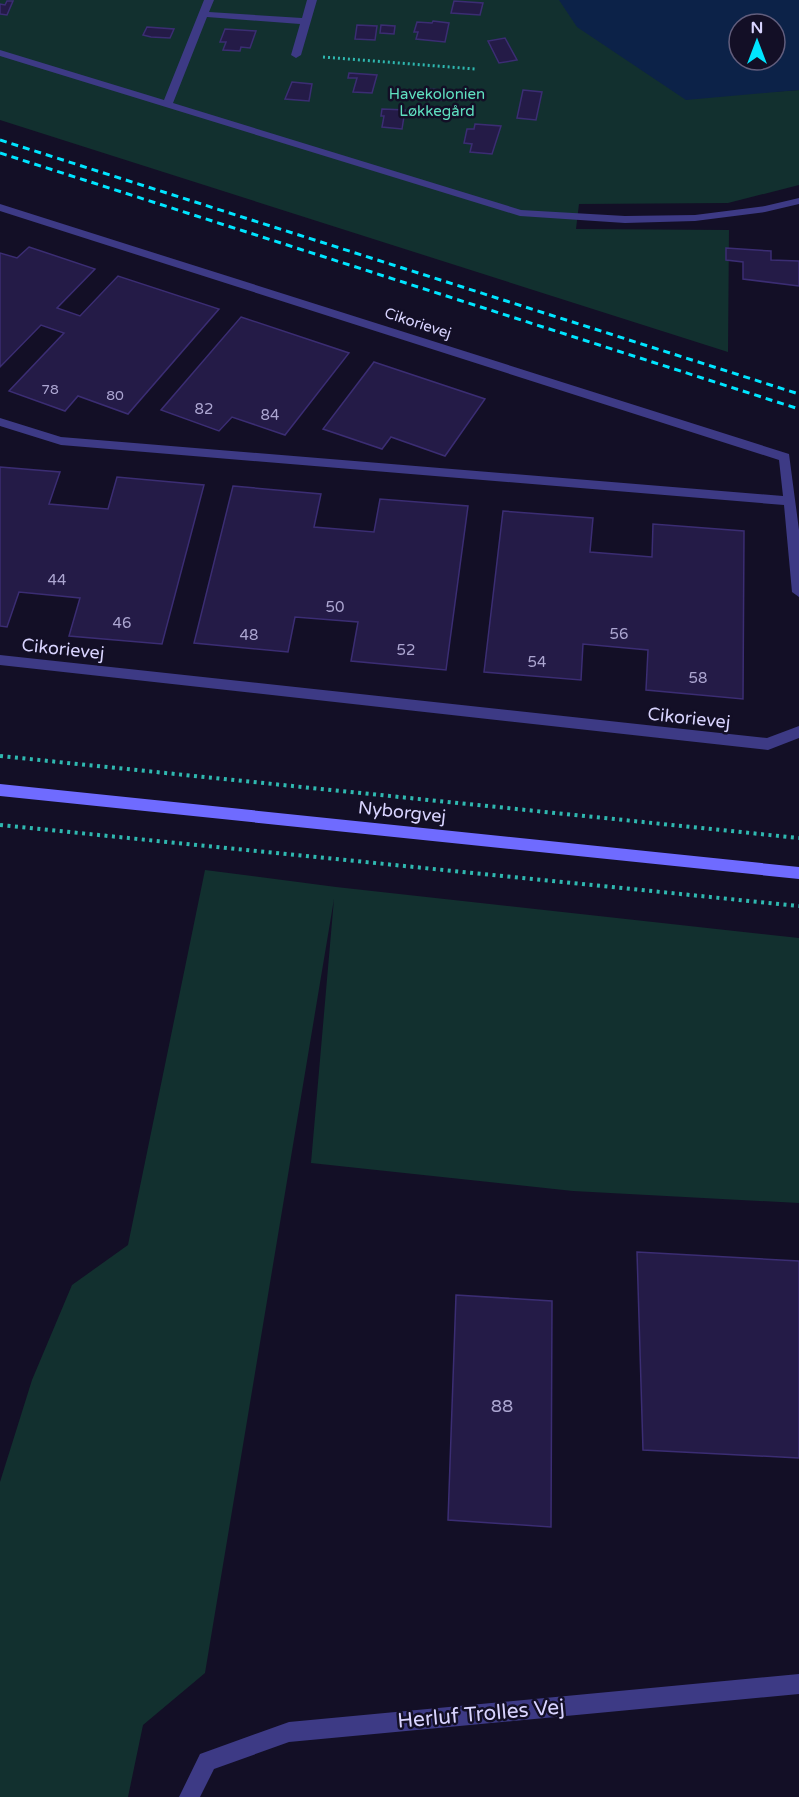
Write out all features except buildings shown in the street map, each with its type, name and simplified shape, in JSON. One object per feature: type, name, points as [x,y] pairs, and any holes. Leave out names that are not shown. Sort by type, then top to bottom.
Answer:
[{"type":"main road","name":"Nyborgvej","points":[[0,790],[799,873]]},
{"type":"street","points":[[167,104],[209,0]]},
{"type":"street","points":[[296,55],[312,0]]},
{"type":"street","points":[[203,14],[305,21]]},
{"type":"street","points":[[0,53],[520,213],[606,220],[691,218],[763,210],[799,201]]},
{"type":"street","name":"Cikorievej","points":[[0,207],[785,457],[799,592]]},
{"type":"street","points":[[0,422],[61,441],[790,501]]},
{"type":"street","name":"Cikorievej","points":[[0,660],[768,744],[799,732]]},
{"type":"street","name":"Herluf Trolles Vej","points":[[189,1797],[207,1761],[289,1732],[799,1684]]},
{"type":"path","points":[[296,55],[475,69]]},
{"type":"path","points":[[0,756],[799,838]]},
{"type":"path","points":[[0,825],[799,906]]},
{"type":"green space","name":"Havekolonien Løkkegård","points":[[0,0],[635,0],[742,94],[799,90],[799,185],[728,203],[579,204],[576,229],[729,230],[728,352],[0,120]]},
{"type":"green space","points":[[205,870],[336,887],[799,938],[799,1203],[573,1191],[311,1163],[334,899],[205,1673],[143,1725],[128,1797],[0,1797],[0,1482],[32,1380],[72,1285],[128,1245]]},
{"type":"water","points":[[559,0],[799,0],[799,90],[686,100],[577,27]]},
{"type":"railway","points":[[0,140],[799,394]]},
{"type":"railway","points":[[0,153],[799,409]]}]
